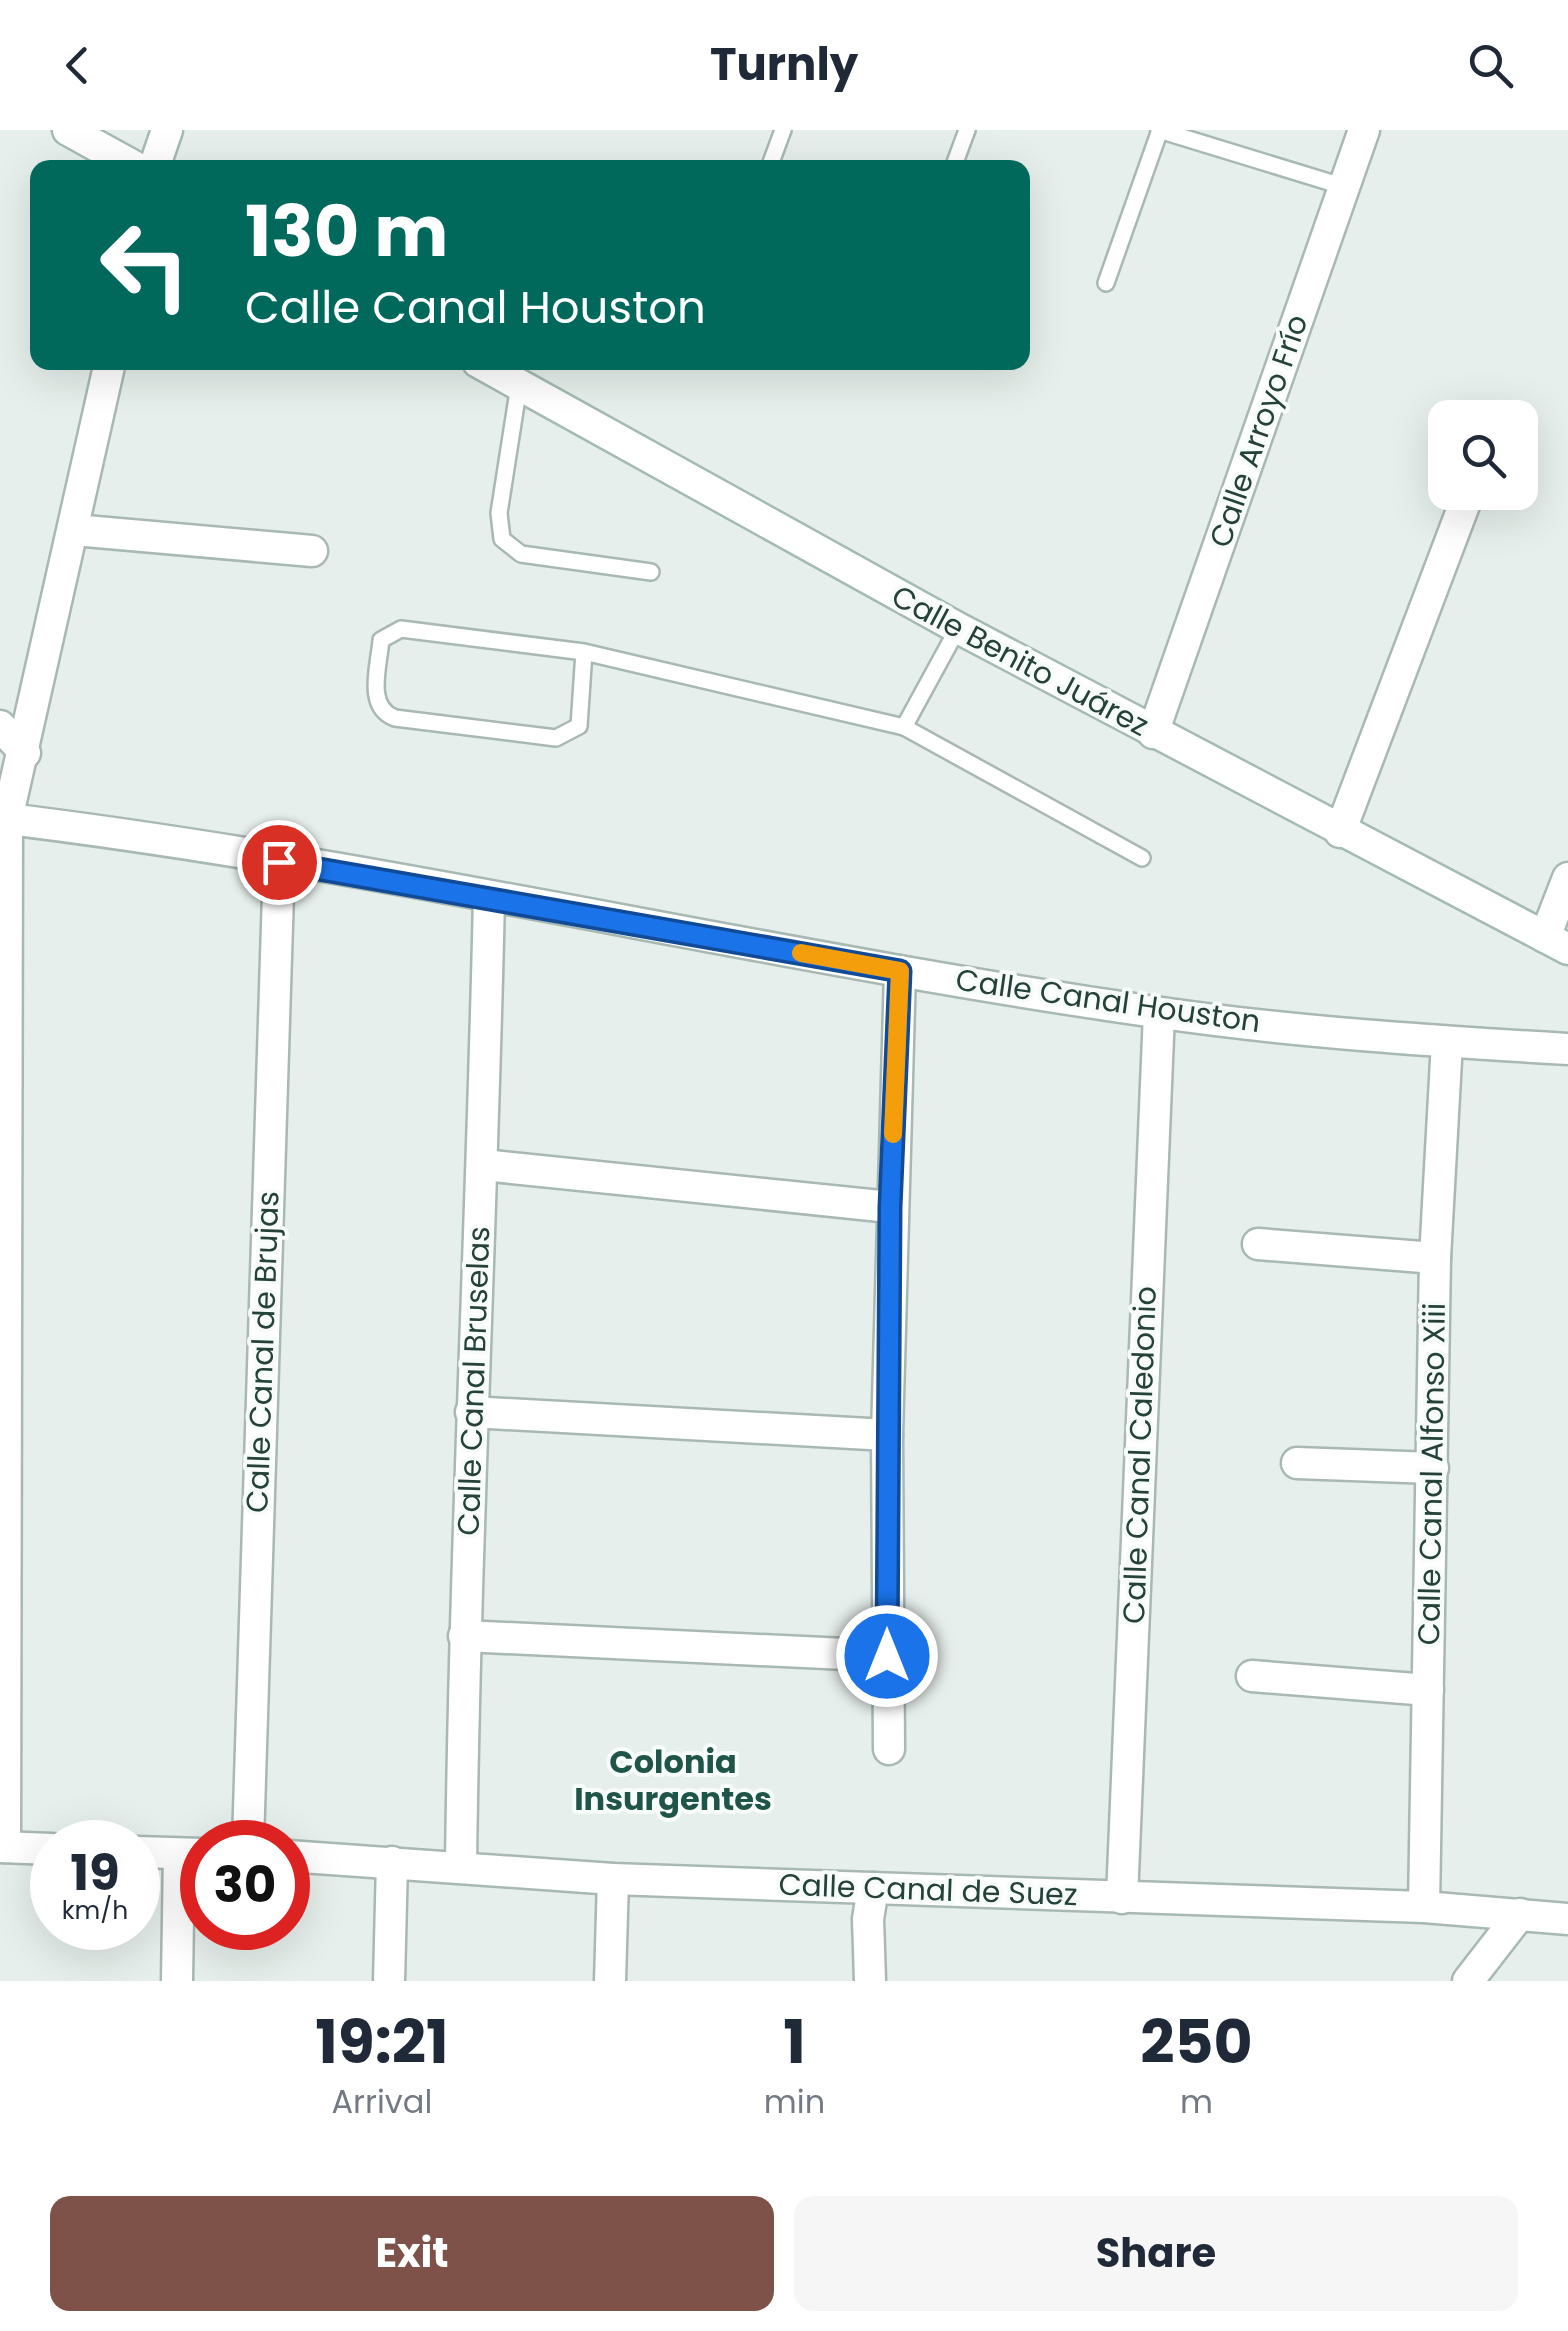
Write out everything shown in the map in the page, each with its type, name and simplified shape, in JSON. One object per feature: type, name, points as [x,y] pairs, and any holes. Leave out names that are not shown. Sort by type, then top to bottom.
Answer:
[{"type":"street","points":[[68,130],[122,160]]},
{"type":"street","points":[[157,160],[167,130]]},
{"type":"street","name":"Calle Arroyo Frío","points":[[1153,732],[1364,130]]},
{"type":"street","points":[[30,1848],[3,1847],[3,819],[24,753],[108,370]]},
{"type":"street","name":"Calle Benito Juárez","points":[[491,370],[958,628],[1556,943]]},
{"type":"street","points":[[1340,832],[1462,510]]},
{"type":"street","points":[[74,530],[312,551]]},
{"type":"street","points":[[0,726],[24,753]]},
{"type":"street","name":"Calle Canal Houston","points":[[3,819],[489,897],[900,971],[1159,1012],[1447,1042],[1568,1049]]},
{"type":"street","name":"Calle Canal de Brujas","points":[[249,1820],[279,862]]},
{"type":"street","points":[[1556,943],[1568,878]]},
{"type":"street","name":"Calle Canal Bruselas","points":[[461,1866],[464,1636],[484,1164],[489,897]]},
{"type":"street","points":[[889,1750],[890,1207],[900,971]]},
{"type":"street","name":"Calle Canal Caledonio","points":[[1122,1898],[1159,1012]]},
{"type":"street","name":"Calle Canal Alfonso Xiii","points":[[1424,1907],[1435,1258],[1447,1042]]},
{"type":"street","points":[[484,1164],[890,1207]]},
{"type":"street","points":[[1258,1244],[1435,1258]]},
{"type":"street","points":[[471,1412],[887,1434]]},
{"type":"street","points":[[1296,1463],[1433,1468]]},
{"type":"street","points":[[464,1636],[887,1656]]},
{"type":"street","points":[[1252,1676],[1428,1690]]},
{"type":"street","name":"Calle Canal de Suez","points":[[310,1857],[613,1879],[1424,1907],[1568,1919]]},
{"type":"street","points":[[389,1981],[392,1862]]},
{"type":"street","points":[[610,1981],[613,1879]]},
{"type":"street","points":[[870,1981],[868,1919],[872,1888]]},
{"type":"street","points":[[1468,1981],[1520,1914]]},
{"type":"street","points":[[177,1981],[180,1950]]},
{"type":"lane","points":[[773,160],[783,130]]},
{"type":"lane","points":[[957,160],[968,130]]},
{"type":"lane","points":[[1106,282],[1160,130],[1345,187]]},
{"type":"lane","points":[[518,386],[499,513],[502,538],[521,554],[651,572]]},
{"type":"lane","points":[[584,652],[578,726],[556,738],[394,718],[383,714],[376,703],[381,640],[401,628],[584,652],[904,728],[1142,858]]},
{"type":"lane","points":[[904,728],[958,628]]},
{"type":"slow traffic","points":[[801,953],[900,971],[893,1134]]},
{"type":"district","name":"Colonia Insurgentes","points":[[673,1780]]},
{"type":"route","points":[[279,862],[900,971],[890,1207],[887,1656]]}]
